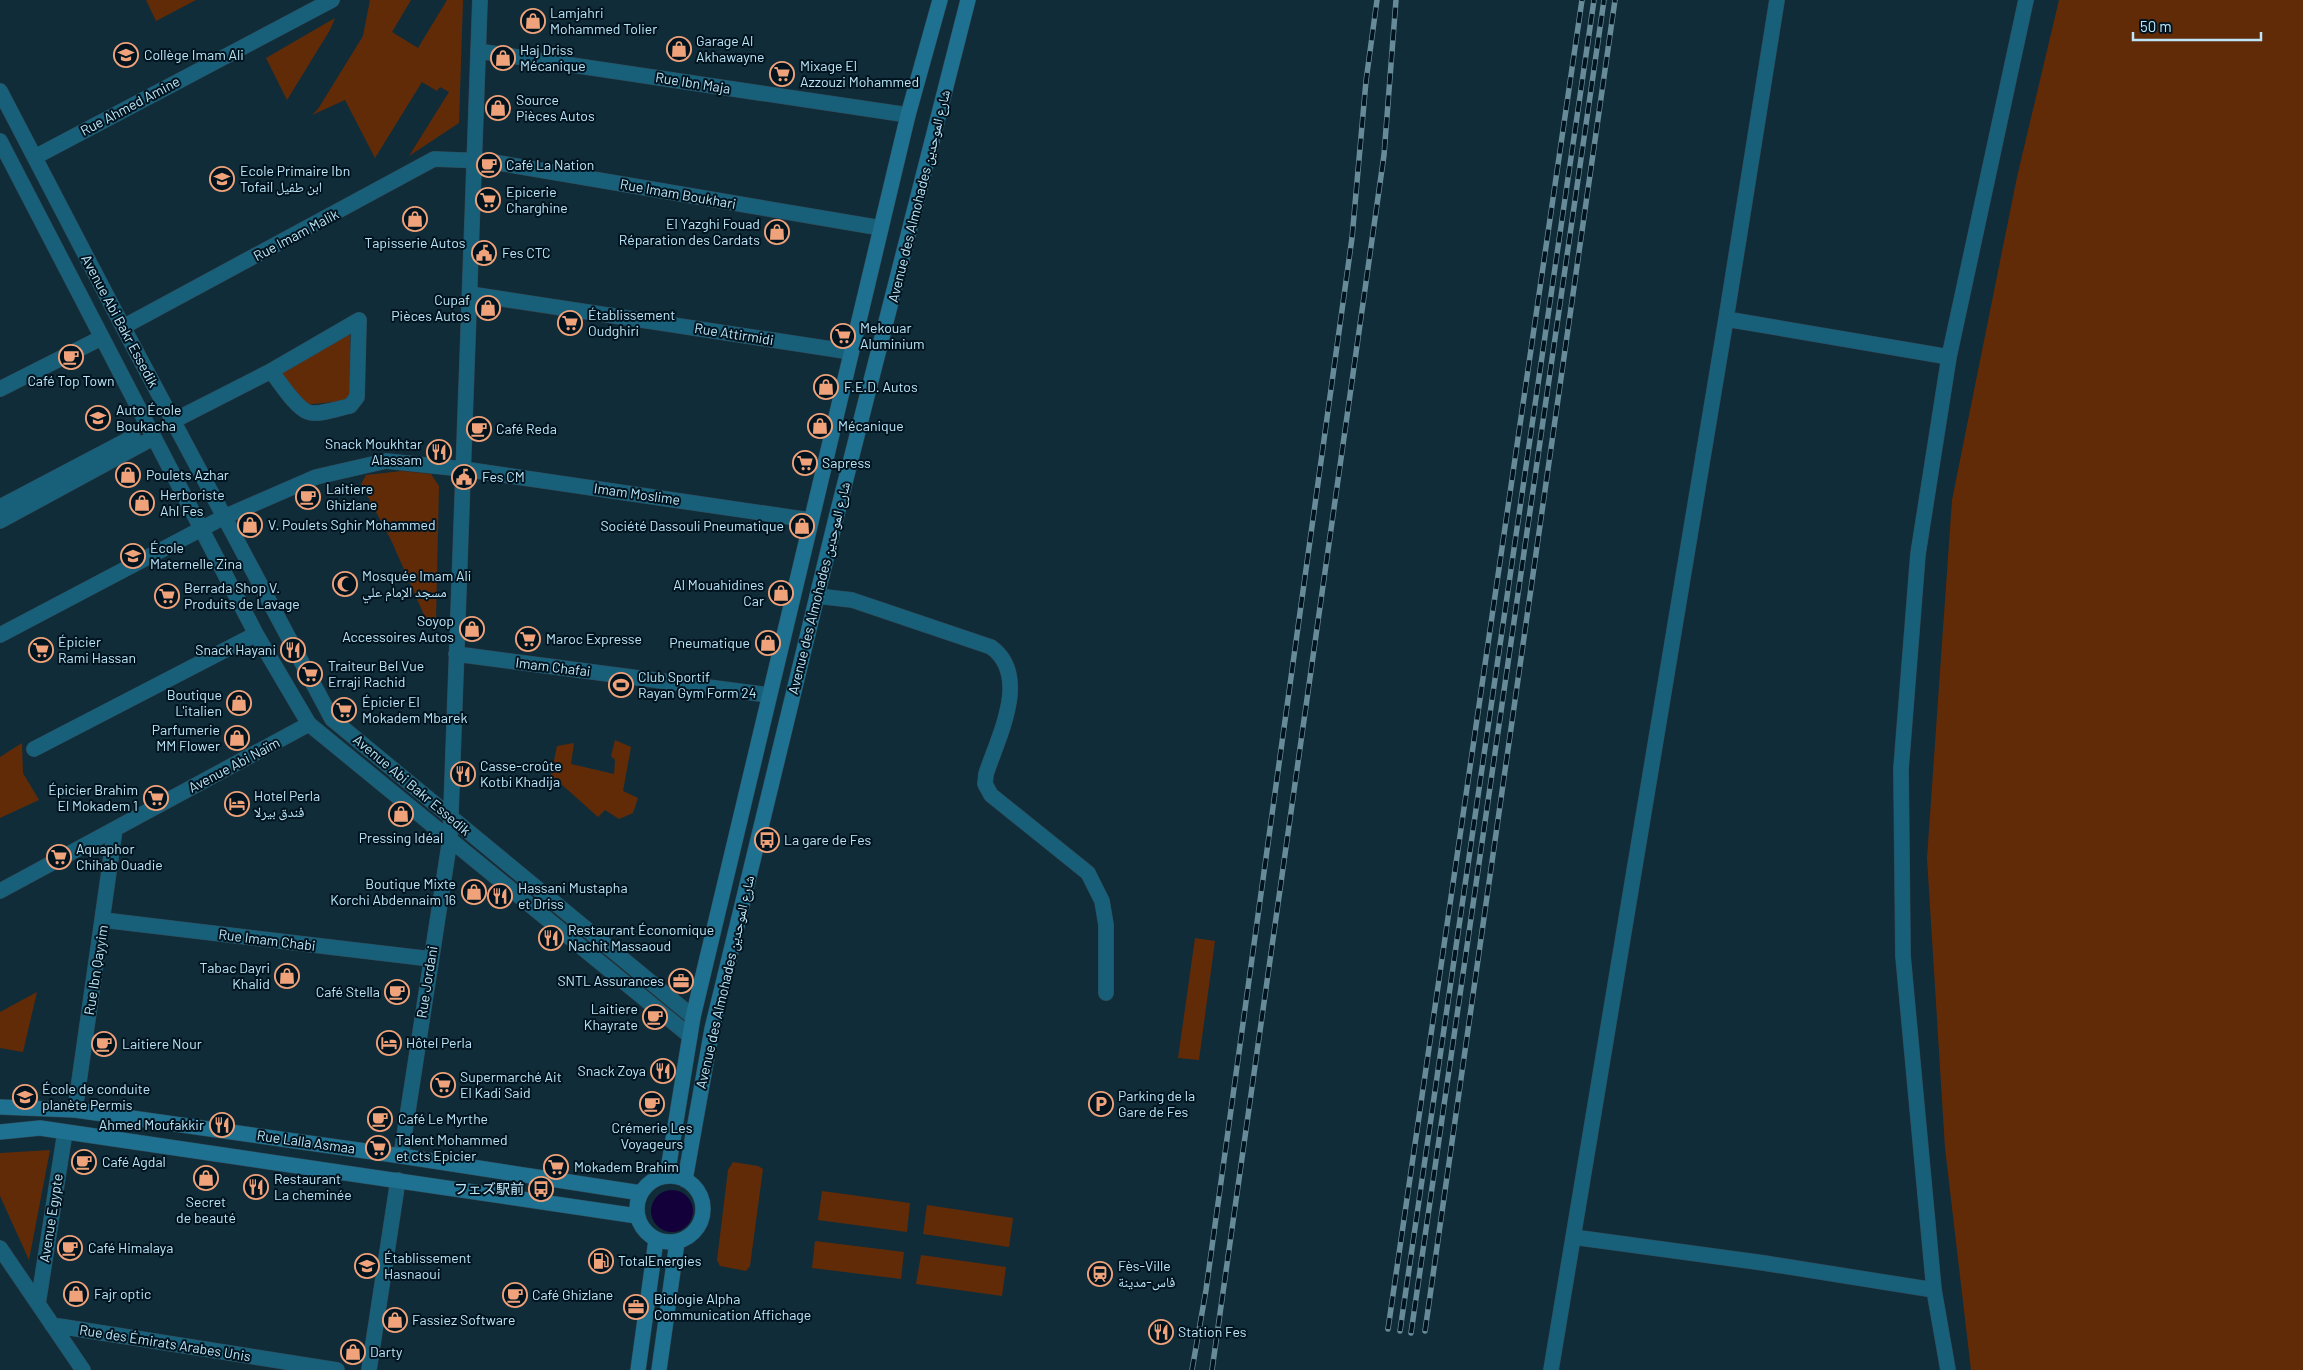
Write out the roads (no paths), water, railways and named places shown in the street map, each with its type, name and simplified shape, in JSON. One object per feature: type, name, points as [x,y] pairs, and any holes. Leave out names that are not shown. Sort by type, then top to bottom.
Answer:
[{"type":"street","name":"Rue Ahmed Amine","points":[[35,157],[332,0]]},
{"type":"street","name":"Rue Jordani","points":[[401,1156],[450,839],[480,0]]},
{"type":"street","name":"Avenue des Almohades شارع الموحدين","points":[[667,1176],[693,1017],[908,115],[940,0]]},
{"type":"street","name":"Avenue des Almohades شارع الموحدين","points":[[685,1180],[712,1029],[817,596],[968,0]]},
{"type":"street","points":[[1551,1370],[1726,319],[1777,0]]},
{"type":"street","points":[[1948,1370],[1934,1290],[1903,956],[1901,769],[1918,554],[1949,357],[2026,0]]},
{"type":"street","name":"Rue Ibn Maja","points":[[478,51],[908,115]]},
{"type":"street","name":"Avenue Abi Bakr Essedik","points":[[0,91],[123,328],[332,719],[693,1017]]},
{"type":"street","name":"Avenue Abi Bakr Essedik","points":[[0,142],[6,170],[102,338],[256,634],[310,724],[690,1036]]},
{"type":"street","name":"Rue Imam Malik","points":[[123,328],[434,159],[474,160]]},
{"type":"street","name":"Rue Imam Boukhari","points":[[474,160],[881,228]]},
{"type":"street","name":"Rue Attirmidi","points":[[470,294],[851,352]]},
{"type":"street","points":[[1726,319],[1949,357]]},
{"type":"street","points":[[173,422],[272,371],[359,320],[357,397],[350,406],[314,413],[308,412],[301,408],[272,371]]},
{"type":"street","points":[[0,390],[102,338]]},
{"type":"street","points":[[0,507],[150,433]]},
{"type":"street","points":[[0,521],[150,433]]},
{"type":"street","name":"Imam Moslime","points":[[0,635],[224,517],[316,477],[386,461],[463,469],[810,520]]},
{"type":"street","points":[[817,596],[852,600],[991,647],[1001,654],[1012,682],[1010,701],[986,774],[985,784],[991,795],[1088,873],[1102,901],[1106,925],[1106,993]]},
{"type":"street","points":[[34,749],[256,634]]},
{"type":"street","name":"Imam Chafai","points":[[456,654],[770,695]]},
{"type":"street","name":"Avenue Abi Naïm","points":[[0,891],[310,724]]},
{"type":"street","name":"Rue Ibn Qayyim","points":[[75,1110],[115,829]]},
{"type":"street","name":"Rue Imam Chabi","points":[[103,920],[431,959]]},
{"type":"street","name":"Rue Lalla Asmaa","points":[[0,1107],[75,1110],[401,1156],[641,1193]]},
{"type":"street","name":"Rue Lalla Asmaa","points":[[0,1132],[40,1128],[637,1216]]},
{"type":"street","name":"Avenue Egypte","points":[[38,1304],[64,1132]]},
{"type":"street","points":[[667,1176],[685,1180],[699,1192],[703,1204],[703,1216],[698,1228],[690,1236],[677,1242],[656,1240],[644,1230],[637,1216],[637,1204],[641,1193],[652,1181],[667,1176]]},
{"type":"street","points":[[369,1370],[398,1180]]},
{"type":"street","points":[[1573,1237],[1764,1263],[1934,1290]]},
{"type":"street","points":[[638,1370],[656,1240]]},
{"type":"street","points":[[659,1370],[677,1242]]},
{"type":"street","points":[[0,1248],[83,1370]]},
{"type":"street","name":"Rue des Émirats Arabes Unis","points":[[52,1325],[338,1370]]},
{"type":"railway","points":[[1192,1370],[1206,1290],[1352,238],[1366,81],[1377,0]]},
{"type":"railway","points":[[1212,1370],[1384,155],[1396,0]]},
{"type":"railway","points":[[1388,1329],[1582,0]]},
{"type":"railway","points":[[1400,1331],[1594,0]]},
{"type":"railway","points":[[1411,1333],[1604,0]]},
{"type":"railway","points":[[1425,1331],[1615,0]]},
{"type":"place","name":"Lamjahri Mohammed Tolier","points":[[533,21]]},
{"type":"place","name":"Garage Al Akhawayne","points":[[679,49]]},
{"type":"place","name":"Collège Imam Ali","points":[[126,55]]},
{"type":"place","name":"Haj Driss Mécanique","points":[[503,58]]},
{"type":"place","name":"Mixage El Azzouzi Mohammed","points":[[782,74]]},
{"type":"place","name":"Source Pièces Autos","points":[[498,108]]},
{"type":"place","name":"Café La Nation","points":[[489,165]]},
{"type":"place","name":"Ecole Primaire Ibn Tofail ابن طفيل","points":[[222,179]]},
{"type":"place","name":"Epicerie Charghine","points":[[488,200]]},
{"type":"place","name":"Tapisserie Autos","points":[[415,219]]},
{"type":"place","name":"El Yazghi Fouad Réparation des Cardats","points":[[777,232]]},
{"type":"place","name":"Fes CTC","points":[[484,253]]},
{"type":"place","name":"Cupaf Pièces Autos","points":[[488,308]]},
{"type":"place","name":"Établissement Oudghiri","points":[[570,323]]},
{"type":"place","name":"Mekouar Aluminium","points":[[843,336]]},
{"type":"place","name":"Café Top Town","points":[[71,357]]},
{"type":"place","name":"F.E.D. Autos","points":[[826,387]]},
{"type":"place","name":"Auto École Boukacha","points":[[98,418]]},
{"type":"place","name":"Mécanique","points":[[820,426]]},
{"type":"place","name":"Café Reda","points":[[479,429]]},
{"type":"place","name":"Snack Moukhtar Alassam","points":[[439,452]]},
{"type":"place","name":"Sapress","points":[[805,463]]},
{"type":"place","name":"Poulets Azhar","points":[[128,475]]},
{"type":"place","name":"Fes CM","points":[[464,477]]},
{"type":"place","name":"Laitiere Ghizlane","points":[[308,497]]},
{"type":"place","name":"Herboriste Ahl Fes","points":[[142,503]]},
{"type":"place","name":"V. Poulets Sghir Mohammed","points":[[250,525]]},
{"type":"place","name":"Société Dassouli Pneumatique","points":[[802,526]]},
{"type":"place","name":"École Maternelle Zina","points":[[133,556]]},
{"type":"place","name":"Mosquée Imam Ali مسجد الإمام علي","points":[[345,584]]},
{"type":"place","name":"Al Mouahidines Car","points":[[781,593]]},
{"type":"place","name":"Berrada Shop V. Produits de Lavage","points":[[167,596]]},
{"type":"place","name":"Soyop Accessoires Autos","points":[[472,629]]},
{"type":"place","name":"Maroc Expresse","points":[[528,639]]},
{"type":"place","name":"Pneumatique","points":[[768,643]]},
{"type":"place","name":"Épicier Rami Hassan","points":[[41,650]]},
{"type":"place","name":"Snack Hayani","points":[[293,650]]},
{"type":"place","name":"Traiteur Bel Vue Erraji Rachid","points":[[310,674]]},
{"type":"place","name":"Club Sportif Rayan Gym Form 24","points":[[621,685]]},
{"type":"place","name":"Boutique L'italien","points":[[239,703]]},
{"type":"place","name":"Épicier El Mokadem Mbarek","points":[[344,710]]},
{"type":"place","name":"Parfumerie MM Flower","points":[[237,738]]},
{"type":"place","name":"Casse-croûte Kotbi Khadija","points":[[463,774]]},
{"type":"place","name":"Épicier Brahim El Mokadem 1","points":[[156,798]]},
{"type":"place","name":"Hotel Perla فندق بيرلا","points":[[237,804]]},
{"type":"place","name":"Pressing Idéal","points":[[401,814]]},
{"type":"place","name":"La gare de Fes","points":[[767,840]]},
{"type":"place","name":"Aquaphor Chihab Ouadie","points":[[59,857]]},
{"type":"place","name":"Boutique Mixte Korchi Abdennaim 16","points":[[474,892]]},
{"type":"place","name":"Hassani Mustapha et Driss","points":[[500,896]]},
{"type":"place","name":"Restaurant Économique Nachit Massaoud","points":[[551,938]]},
{"type":"place","name":"Tabac Dayri Khalid","points":[[287,976]]},
{"type":"place","name":"SNTL Assurances","points":[[681,981]]},
{"type":"place","name":"Café Stella","points":[[397,992]]},
{"type":"place","name":"Laitiere Khayrate","points":[[655,1017]]},
{"type":"place","name":"Hôtel Perla","points":[[389,1043]]},
{"type":"place","name":"Laitiere Nour","points":[[104,1044]]},
{"type":"place","name":"Snack Zoya","points":[[663,1071]]},
{"type":"place","name":"Supermarché Ait El Kadi Said","points":[[443,1085]]},
{"type":"place","name":"École de conduite planète Permis","points":[[25,1097]]},
{"type":"place","name":"Crémerie Les Voyageurs","points":[[652,1104]]},
{"type":"place","name":"Parking de la Gare de Fes","points":[[1101,1104]]},
{"type":"place","name":"Café Le Myrthe","points":[[380,1119]]},
{"type":"place","name":"Ahmed Moufakkir","points":[[222,1125]]},
{"type":"place","name":"Talent Mohammed et cts Epicier","points":[[378,1148]]},
{"type":"place","name":"Café Agdal","points":[[84,1162]]},
{"type":"place","name":"Mokadem Brahim","points":[[556,1167]]},
{"type":"place","name":"Secret de beauté","points":[[206,1178]]},
{"type":"place","name":"Restaurant La cheminée","points":[[256,1187]]},
{"type":"place","name":"フェズ駅前","points":[[541,1189]]},
{"type":"place","name":"Café Himalaya","points":[[70,1248]]},
{"type":"place","name":"TotalEnergies","points":[[601,1261]]},
{"type":"place","name":"Établissement Hasnaoui","points":[[367,1266]]},
{"type":"place","name":"Fès-Ville فاس-مدينة","points":[[1100,1274]]},
{"type":"place","name":"Fajr optic","points":[[76,1294]]},
{"type":"place","name":"Café Ghizlane","points":[[515,1295]]},
{"type":"place","name":"Biologie Alpha Communication Affichage","points":[[636,1307]]},
{"type":"place","name":"Fassiez Software","points":[[395,1320]]},
{"type":"place","name":"Station Fes","points":[[1161,1332]]},
{"type":"place","name":"Darty","points":[[353,1352]]}]
